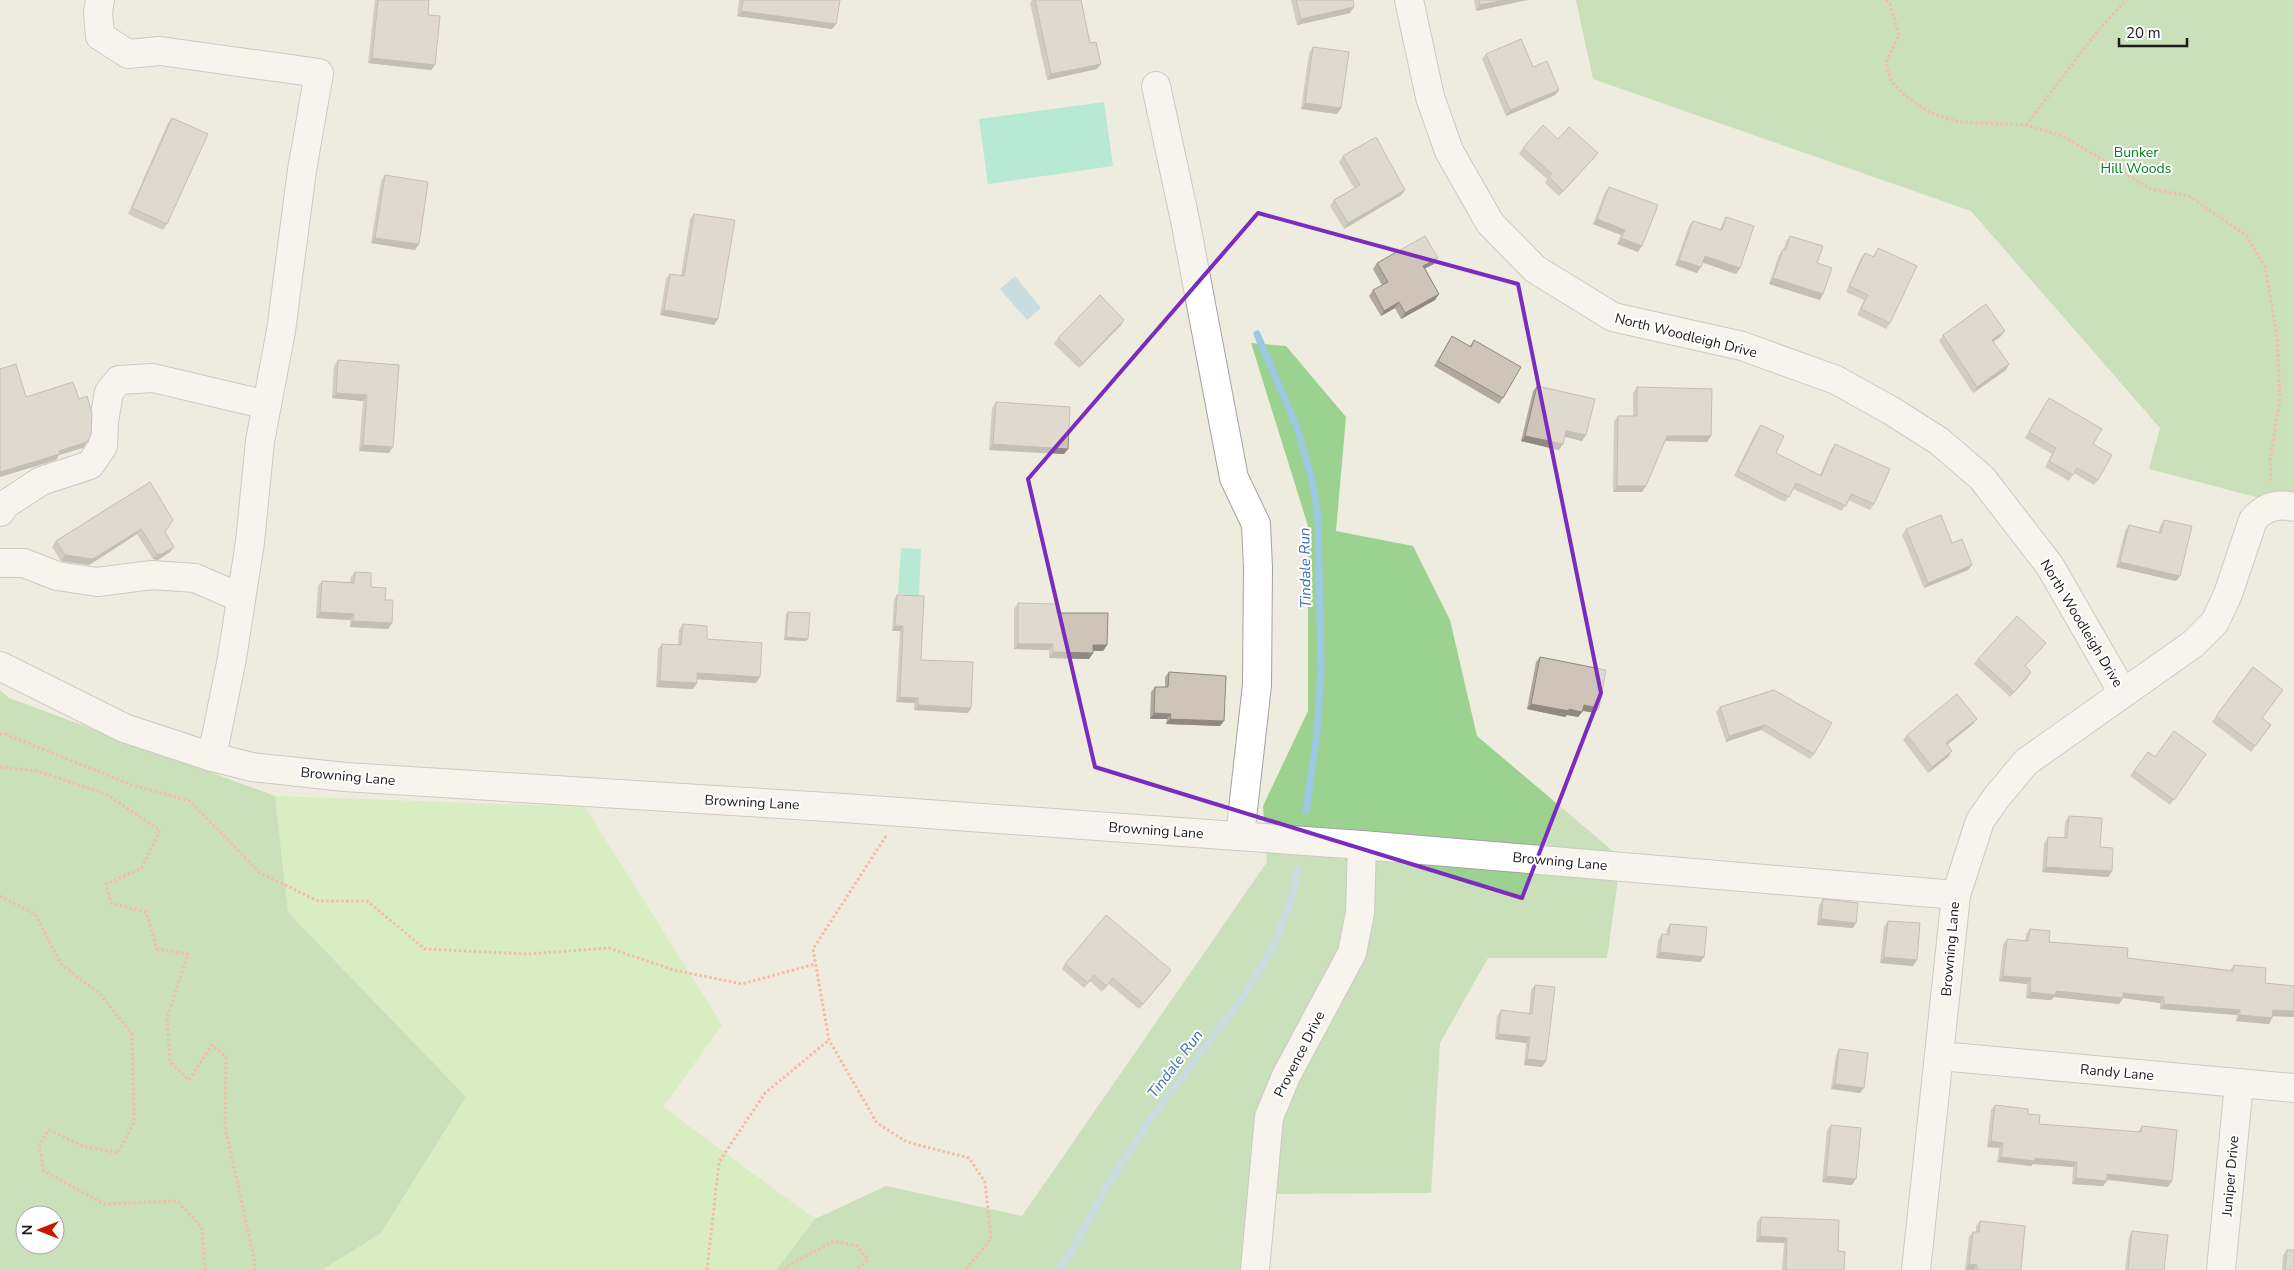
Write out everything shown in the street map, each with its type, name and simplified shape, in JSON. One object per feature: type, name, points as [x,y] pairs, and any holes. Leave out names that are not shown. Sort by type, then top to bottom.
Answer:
[{"type":"street","points":[[100,0],[98,12],[100,36],[128,54],[160,50],[319,73],[302,170],[281,331],[260,440],[250,542],[232,658],[212,757]]},
{"type":"street","name":"North Woodleigh Drive","points":[[1409,0],[1430,97],[1449,151],[1490,223],[1535,269],[1613,318],[1742,346],[1836,380],[1939,440],[1982,478],[2050,566],[2123,693]]},
{"type":"street","points":[[1156,86],[1189,238],[1234,478],[1256,524],[1258,568],[1257,685],[1240,836]]},
{"type":"street","points":[[0,512],[6,504],[40,481],[90,465],[103,446],[104,421],[109,392],[119,380],[153,378],[267,405]]},
{"type":"street","points":[[1956,896],[1980,821],[1996,798],[2026,762],[2193,644],[2215,622],[2234,579],[2250,525],[2259,513],[2284,506]]},
{"type":"street","points":[[0,564],[24,563],[56,576],[97,582],[152,575],[195,578],[241,598]]},
{"type":"street","name":"Browning Lane","points":[[0,666],[124,728],[212,757],[252,767],[346,777],[901,812],[1362,845],[1956,896],[1916,1270]]},
{"type":"street","name":"Provence Drive","points":[[1256,1270],[1270,1117],[1286,1076],[1352,953],[1360,913],[1362,845]]},
{"type":"street","name":"Randy Lane","points":[[1940,1056],[2294,1088]]},
{"type":"street","name":"Juniper Drive","points":[[2221,1270],[2239,1083]]},
{"type":"path","points":[[1886,0],[1890,4],[1899,35],[1886,62],[1891,81],[1904,95],[1929,112],[1959,122],[2026,125],[2063,136],[2151,189],[2189,196],[2246,235],[2265,266],[2278,336],[2280,399],[2270,460],[2284,506]]},
{"type":"path","points":[[2026,125],[2100,28],[2127,0]]},
{"type":"path","points":[[0,734],[132,785],[190,801],[260,873],[318,901],[367,901],[425,949],[528,954],[609,948],[674,970],[742,984],[815,964]]},
{"type":"path","points":[[0,767],[38,771],[106,794],[160,830],[142,868],[106,884],[111,903],[146,912],[157,949],[188,954],[167,1017],[170,1062],[189,1080],[212,1045],[226,1057],[225,1127],[255,1263],[254,1270]]},
{"type":"path","points":[[901,812],[813,949],[815,964],[829,1040],[877,1123],[907,1142],[969,1158],[985,1182],[991,1239],[965,1270]]},
{"type":"path","points":[[0,896],[35,914],[61,964],[100,994],[132,1034],[134,1122],[118,1153],[82,1146],[49,1130],[39,1144],[44,1171],[104,1204],[177,1201],[202,1226],[205,1270]]},
{"type":"path","points":[[707,1270],[719,1162],[765,1093],[829,1040]]},
{"type":"path","points":[[784,1270],[789,1265],[834,1241],[857,1246],[868,1260],[856,1270]]},
{"type":"highlighted area","points":[[1258,213],[1518,284],[1601,693],[1522,898],[1095,767],[1028,479]]},
{"type":"green space","name":"Bunker Hill Woods","points":[[1576,0],[2294,0],[2294,507],[2149,469],[2160,428],[1971,211],[1593,79]]},
{"type":"green space","points":[[1104,102],[1113,166],[988,184],[979,119]]},
{"type":"green space","points":[[1251,343],[1286,346],[1346,417],[1336,531],[1413,546],[1450,620],[1477,736],[1621,858],[1607,958],[1488,958],[1440,1043],[1431,1193],[1259,1194],[1249,1270],[776,1270],[815,1219],[886,1186],[1022,1216],[1267,862],[1263,806],[1308,711],[1308,526]]},
{"type":"green space","points":[[901,548],[921,549],[919,596],[898,594]]},
{"type":"green space","points":[[0,690],[9,698],[275,796],[288,912],[466,1097],[381,1233],[322,1270],[0,1270]]},
{"type":"green space","points":[[275,796],[585,807],[722,1025],[663,1107],[815,1219],[776,1270],[322,1270],[381,1233],[466,1097],[288,912]]},
{"type":"water","points":[[1015,276],[1041,308],[1027,320],[1000,289]]},
{"type":"building","points":[[378,0],[429,0],[428,15],[440,16],[435,65],[372,58]]},
{"type":"building","points":[[743,0],[840,0],[836,24],[741,11]]},
{"type":"building","points":[[1035,0],[1081,0],[1090,43],[1096,42],[1101,64],[1051,74]]},
{"type":"building","points":[[1296,0],[1353,0],[1354,7],[1301,19]]},
{"type":"building","points":[[1479,0],[1505,0],[1480,5]]},
{"type":"building","points":[[1521,39],[1533,67],[1547,61],[1559,90],[1510,110],[1486,54]]},
{"type":"building","points":[[1313,47],[1349,52],[1341,108],[1305,103]]},
{"type":"building","points":[[172,118],[208,134],[167,224],[132,208]]},
{"type":"building","points":[[1543,125],[1558,139],[1569,127],[1598,153],[1563,191],[1549,177],[1552,174],[1523,148]]},
{"type":"building","points":[[1376,137],[1405,190],[1348,223],[1334,200],[1360,185],[1343,156]]},
{"type":"building","points":[[385,175],[428,182],[419,244],[375,238]]},
{"type":"building","points":[[1609,187],[1658,205],[1642,246],[1621,238],[1625,230],[1597,219]]},
{"type":"building","points":[[694,214],[735,220],[718,319],[664,310],[670,274],[684,276]]},
{"type":"building","points":[[1726,217],[1754,226],[1740,268],[1705,256],[1701,267],[1679,260],[1693,221],[1722,230]]},
{"type":"building","points":[[1425,236],[1438,258],[1423,266],[1439,294],[1405,313],[1399,302],[1384,311],[1373,290],[1388,282],[1377,263]]},
{"type":"building","points":[[1790,236],[1823,246],[1817,263],[1832,268],[1823,294],[1773,278],[1783,249],[1786,250]]},
{"type":"building","points":[[1878,248],[1917,266],[1890,323],[1861,309],[1868,295],[1849,286],[1865,253],[1874,257]]},
{"type":"building","points":[[1100,295],[1124,320],[1083,363],[1058,338]]},
{"type":"building","points":[[1986,304],[2005,331],[1992,340],[2009,364],[1977,387],[1943,335]]},
{"type":"building","points":[[1452,336],[1471,347],[1474,340],[1521,367],[1503,398],[1438,361]]},
{"type":"building","points":[[338,360],[399,365],[393,447],[363,445],[367,395],[336,393]]},
{"type":"building","points":[[16,364],[26,397],[73,382],[79,399],[87,396],[92,413],[91,435],[87,442],[59,451],[60,454],[0,472],[0,369]]},
{"type":"building","points":[[1537,386],[1595,399],[1586,435],[1566,431],[1563,444],[1525,436]]},
{"type":"building","points":[[1637,387],[1712,389],[1711,436],[1667,436],[1646,486],[1617,486],[1618,416],[1637,416]]},
{"type":"building","points":[[2049,398],[2102,429],[2093,444],[2112,455],[2098,480],[2077,468],[2073,475],[2049,461],[2056,448],[2029,432]]},
{"type":"building","points":[[996,402],[1070,407],[1068,449],[993,444]]},
{"type":"building","points":[[1761,425],[1784,436],[1776,453],[1821,476],[1835,444],[1890,469],[1874,504],[1851,494],[1846,506],[1796,483],[1789,497],[1738,471]]},
{"type":"building","points":[[150,482],[173,520],[165,532],[174,547],[162,554],[157,554],[141,529],[93,559],[65,555],[56,541]]},
{"type":"building","points":[[1941,515],[1952,543],[1962,539],[1972,565],[1928,583],[1906,529]]},
{"type":"building","points":[[2164,520],[2192,526],[2180,576],[2120,562],[2129,525],[2161,533]]},
{"type":"building","points":[[355,572],[371,573],[371,587],[386,588],[385,600],[393,600],[392,623],[353,621],[354,614],[320,612],[322,581],[354,583]]},
{"type":"building","points":[[897,595],[924,596],[921,660],[973,662],[971,708],[918,705],[918,698],[900,697],[903,626],[895,626]]},
{"type":"building","points":[[1018,603],[1057,604],[1057,613],[1108,613],[1107,645],[1093,645],[1093,653],[1053,652],[1053,644],[1018,644]]},
{"type":"building","points":[[788,612],[810,613],[808,639],[786,637]]},
{"type":"building","points":[[2017,616],[2046,643],[2025,666],[2031,672],[2014,692],[1978,659]]},
{"type":"building","points":[[683,624],[707,626],[707,639],[762,643],[760,677],[697,673],[697,683],[660,681],[662,644],[681,645]]},
{"type":"building","points":[[1540,657],[1606,670],[1599,708],[1584,705],[1582,712],[1531,704]]},
{"type":"building","points":[[2253,667],[2283,690],[2262,718],[2271,725],[2255,746],[2216,716]]},
{"type":"building","points":[[1169,672],[1226,676],[1224,721],[1170,719],[1171,714],[1154,713],[1155,687],[1168,687]]},
{"type":"building","points":[[1774,690],[1832,723],[1814,754],[1765,725],[1729,736],[1720,707]]},
{"type":"building","points":[[1957,694],[1977,719],[1946,743],[1952,751],[1932,767],[1907,735]]},
{"type":"building","points":[[2174,731],[2206,754],[2174,800],[2134,771],[2148,752],[2155,757]]},
{"type":"building","points":[[2069,816],[2102,818],[2100,847],[2113,848],[2112,871],[2046,867],[2048,837],[2067,838]]},
{"type":"building","points":[[1823,899],[1858,903],[1856,923],[1821,919]]},
{"type":"building","points":[[1106,915],[1171,970],[1143,1004],[1113,978],[1106,986],[1094,975],[1088,983],[1065,964]]},
{"type":"building","points":[[1888,921],[1920,923],[1917,960],[1884,957]]},
{"type":"building","points":[[1670,924],[1707,927],[1704,957],[1660,952],[1662,934],[1669,935]]},
{"type":"building","points":[[2030,929],[2050,931],[2049,942],[2128,948],[2127,958],[2233,971],[2234,965],[2266,968],[2265,983],[2294,986],[2294,1011],[2273,1010],[2272,1018],[2240,1015],[2240,1010],[2164,1004],[2164,997],[2123,993],[2123,998],[2056,991],[2055,995],[2030,992],[2031,978],[2003,976],[2007,939],[2028,941]]},
{"type":"building","points":[[1535,985],[1555,987],[1546,1061],[1527,1059],[1530,1037],[1498,1034],[1501,1010],[1532,1014]]},
{"type":"building","points":[[1839,1049],[1868,1053],[1864,1088],[1835,1084]]},
{"type":"building","points":[[1995,1105],[2028,1109],[2028,1114],[2040,1115],[2039,1124],[2141,1132],[2142,1126],[2177,1130],[2172,1181],[2107,1174],[2107,1181],[2076,1178],[2077,1162],[2035,1158],[2035,1161],[2001,1157],[2003,1143],[1991,1141]]},
{"type":"building","points":[[1831,1125],[1861,1128],[1856,1179],[1826,1176]]},
{"type":"building","points":[[1761,1217],[1839,1220],[1838,1251],[1845,1252],[1844,1270],[1786,1270],[1787,1238],[1760,1236]]},
{"type":"building","points":[[1980,1221],[2025,1226],[2021,1270],[1977,1270],[1977,1265],[1969,1264],[1973,1232],[1979,1232]]},
{"type":"building","points":[[2132,1231],[2168,1235],[2164,1270],[2128,1270]]},
{"type":"building","points":[[2287,1250],[2294,1250],[2294,1270],[2285,1270]]},
{"type":"waterway","name":"Tindale Run","points":[[1257,334],[1298,430],[1313,484],[1318,517],[1321,669],[1317,734],[1306,811]]},
{"type":"waterway","name":"Tindale Run","points":[[1059,1270],[1110,1181],[1151,1118],[1243,997],[1272,949],[1292,897],[1298,868]]}]
